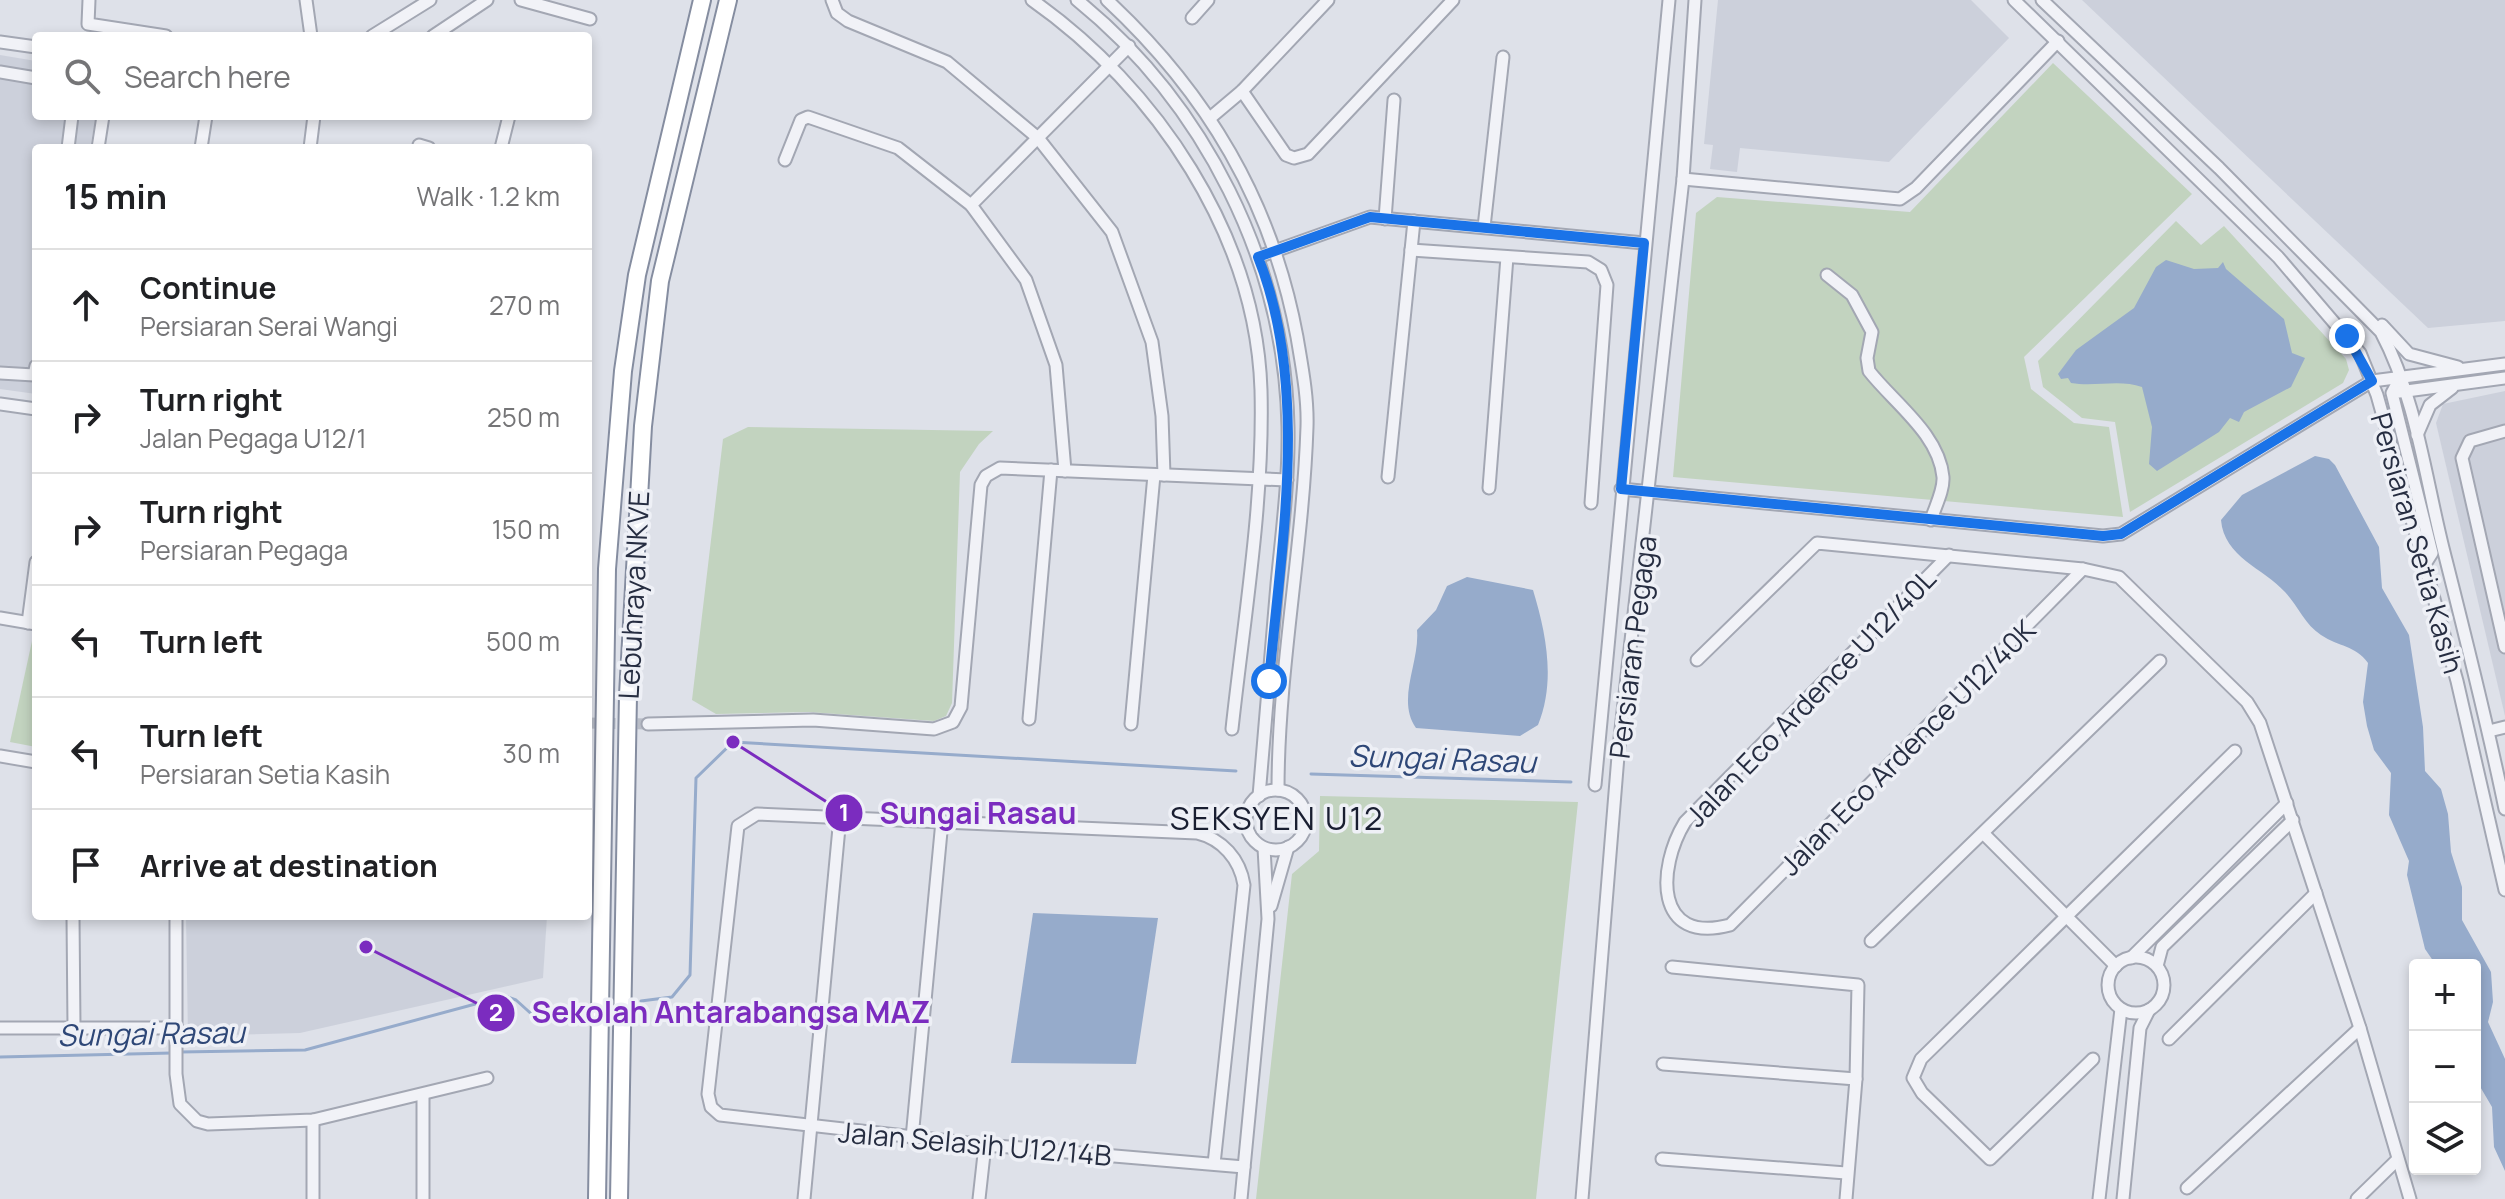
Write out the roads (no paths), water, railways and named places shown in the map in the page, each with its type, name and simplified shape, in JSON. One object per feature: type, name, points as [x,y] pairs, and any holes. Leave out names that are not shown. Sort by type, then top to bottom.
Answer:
[{"type":"highway","name":"Lebuhraya NKVE","points":[[597,1199],[607,569],[623,371],[637,275],[702,0]]},
{"type":"highway","name":"Lebuhraya NKVE","points":[[619,1199],[628,680],[643,426],[660,281],[728,0]]},
{"type":"street","points":[[89,0],[88,24],[140,32]]},
{"type":"street","points":[[306,0],[310,32]]},
{"type":"street","points":[[378,32],[430,0]]},
{"type":"street","points":[[439,32],[487,0]]},
{"type":"street","points":[[521,0],[590,19]]},
{"type":"street","points":[[832,0],[837,13],[848,21],[947,62],[1038,138],[1112,232],[1152,342],[1162,416],[1159,475],[1131,724]]},
{"type":"street","points":[[1032,0],[1065,23],[1110,65],[1157,121],[1201,184],[1227,242],[1251,320],[1261,387],[1258,479],[1232,729]]},
{"type":"street","points":[[1107,0],[1167,61],[1210,118],[1250,189],[1276,248],[1303,371],[1307,424],[1297,569],[1278,746],[1278,790]]},
{"type":"street","points":[[1192,18],[1208,0]]},
{"type":"street","points":[[1210,118],[1242,91],[1328,0]]},
{"type":"street","points":[[1242,91],[1286,155],[1294,158],[1308,154],[1453,0]]},
{"type":"street","name":"Persiaran Pegaga","points":[[1595,785],[1669,0]]},
{"type":"street","name":"Persiaran Pegaga","points":[[1582,1199],[1618,756],[1683,179],[1695,0]]},
{"type":"street","name":"Persiaran Setia Kasih","points":[[2014,0],[2198,184],[2278,257],[2347,336],[2372,381],[2457,681],[2505,890]]},
{"type":"street","name":"Persiaran Setia Kasih","points":[[2042,0],[2219,168],[2373,322],[2393,355],[2400,378]]},
{"type":"street","points":[[1083,2],[1129,46],[1209,152],[1258,257],[1284,374],[1287,480],[1259,796]]},
{"type":"street","points":[[1683,179],[1900,199],[1916,188],[2058,41]]},
{"type":"street","points":[[0,42],[32,46]]},
{"type":"street","points":[[971,205],[1129,46]]},
{"type":"street","points":[[1484,227],[1503,57]]},
{"type":"street","points":[[0,72],[32,77]]},
{"type":"street","points":[[1385,219],[1394,100]]},
{"type":"street","points":[[785,160],[801,120],[808,117],[898,148],[971,205],[1026,280],[1040,316],[1056,365],[1065,471]]},
{"type":"street","points":[[68,144],[72,120]]},
{"type":"street","points":[[99,144],[102,120]]},
{"type":"street","points":[[202,144],[205,120]]},
{"type":"street","points":[[310,144],[314,120]]},
{"type":"street","points":[[502,144],[508,120]]},
{"type":"street","points":[[1258,257],[1276,248],[1370,217],[1644,243]]},
{"type":"street","points":[[1388,477],[1414,221]]},
{"type":"street","points":[[1411,250],[1588,262],[1601,270],[1607,285],[1591,503]]},
{"type":"street","points":[[1489,488],[1507,257]]},
{"type":"street","points":[[1827,275],[1852,295],[1872,332],[1867,358],[1869,371],[1929,439],[1938,457],[1943,481],[1931,520]]},
{"type":"street","points":[[2373,322],[2385,326],[2409,354],[2465,369]]},
{"type":"street","points":[[1621,489],[2103,536],[2121,534],[2354,395],[2372,381],[2505,364]]},
{"type":"street","points":[[0,373],[32,376]]},
{"type":"street","points":[[2400,378],[2398,392],[2432,553],[2425,564]]},
{"type":"street","points":[[2354,395],[2377,395],[2505,378]]},
{"type":"street","points":[[2417,435],[2430,405],[2456,385]]},
{"type":"street","name":"Persiaran Setia Kasih","points":[[2398,392],[2417,435],[2505,809]]},
{"type":"street","points":[[0,404],[32,408]]},
{"type":"street","points":[[2505,431],[2479,437],[2467,445],[2462,458],[2505,647]]},
{"type":"street","points":[[648,724],[813,720],[934,729],[953,722],[961,707],[981,485],[986,476],[1000,468],[1287,480]]},
{"type":"street","points":[[1029,719],[1051,470]]},
{"type":"street","points":[[1697,660],[1817,543],[2083,569],[2126,582],[2247,702],[2260,723],[2360,1028],[2410,1199]]},
{"type":"street","name":"Jalan Eco Ardence U12/40L","points":[[1730,925],[1708,930],[1692,927],[1671,908],[1666,895],[1673,841],[1685,822],[1949,555]]},
{"type":"street","name":"Jalan Eco Ardence U12/40K","points":[[1730,925],[2083,569]]},
{"type":"street","points":[[0,618],[32,623]]},
{"type":"street","points":[[1871,941],[2160,661]]},
{"type":"street","points":[[2489,731],[2505,727]]},
{"type":"street","points":[[2093,1059],[1990,1159],[1922,1093],[1913,1078],[1921,1059],[2235,751]]},
{"type":"street","points":[[0,756],[32,761]]},
{"type":"street","points":[[1268,919],[1288,847],[1302,834],[1305,815],[1296,798],[1278,790],[1259,796],[1247,810],[1250,836],[1264,848],[1288,847]]},
{"type":"street","points":[[2149,1010],[2134,1013],[2121,1009],[2109,991],[2110,976],[2116,966],[2131,958],[2287,803]]},
{"type":"street","name":"Jalan Selasih U12/14B","points":[[840,817],[757,814],[742,822],[736,831],[708,1094],[711,1107],[726,1118],[985,1145],[1244,1167]]},
{"type":"street","points":[[804,1199],[840,817],[1197,833],[1221,844],[1237,864],[1244,885],[1214,1164]]},
{"type":"street","points":[[2123,1199],[2140,1028],[2149,1010],[2160,1001],[2164,987],[2157,966],[2162,947],[2293,820]]},
{"type":"street","points":[[912,1138],[942,821]]},
{"type":"street","points":[[1984,834],[2116,966]]},
{"type":"street","points":[[1241,1199],[1268,919],[1264,848]]},
{"type":"street","points":[[2169,1039],[2316,893]]},
{"type":"street","points":[[73,920],[74,1027]]},
{"type":"street","points":[[176,920],[176,1074],[180,1104],[197,1121],[208,1124],[313,1120],[423,1096],[487,1078]]},
{"type":"street","points":[[2131,958],[2145,959],[2157,966]]},
{"type":"street","points":[[1672,967],[1858,985],[1856,1079],[1846,1199]]},
{"type":"street","points":[[2099,1199],[2121,1009]]},
{"type":"street","points":[[0,1028],[74,1027],[176,1034]]},
{"type":"street","points":[[2187,1188],[2360,1028]]},
{"type":"street","points":[[1663,1064],[1856,1079]]},
{"type":"street","points":[[423,1096],[423,1199]]},
{"type":"street","points":[[313,1120],[313,1199]]},
{"type":"street","points":[[979,1199],[985,1145]]},
{"type":"street","points":[[1662,1159],[1846,1173]]},
{"type":"street","points":[[2357,1199],[2397,1160]]},
{"type":"water","points":[[2166,260],[2194,269],[2218,268],[2223,262],[2226,269],[2284,319],[2292,353],[2305,358],[2291,387],[2244,412],[2239,422],[2230,418],[2219,432],[2157,471],[2149,464],[2152,427],[2142,387],[2071,383],[2068,378],[2061,379],[2058,374],[2076,350],[2134,308],[2156,267]]},
{"type":"water","points":[[2315,456],[2329,459],[2379,547],[2382,588],[2409,635],[2423,727],[2425,771],[2441,789],[2448,814],[2451,852],[2462,887],[2462,920],[2491,972],[2493,1002],[2488,1022],[2505,1059],[2505,1171],[2494,1147],[2492,1107],[2481,1088],[2481,959],[2432,959],[2425,949],[2407,875],[2409,861],[2389,815],[2391,773],[2374,750],[2367,726],[2363,702],[2368,663],[2352,649],[2315,631],[2285,592],[2229,543],[2221,520],[2242,495]]},
{"type":"water","points":[[1467,577],[1533,590],[1545,640],[1547,691],[1538,725],[1520,736],[1416,728],[1410,717],[1408,693],[1417,630],[1436,610],[1447,586]]},
{"type":"water","points":[[1033,913],[1158,918],[1136,1064],[1011,1063]]},
{"type":"waterway","name":"Sungai Rasau","points":[[641,1001],[672,997],[690,975],[696,778],[733,742],[1236,771]]},
{"type":"waterway","name":"Sungai Rasau","points":[[1311,774],[1571,782]]},
{"type":"waterway","name":"Sungai Rasau","points":[[180,1052],[305,1050],[505,996],[516,1000],[536,1018],[577,1011]]},
{"type":"waterway","name":"Sungai Rasau","points":[[0,1057],[172,1053]]},
{"type":"tunnel","points":[[592,723],[648,724]]},
{"type":"place","name":"Sungai Rasau","points":[[733,742]]},
{"type":"place","name":"Sekolah Antarabangsa MAZ","points":[[366,947]]},
{"type":"district","name":"SEKSYEN U12","points":[[1277,818]]}]
